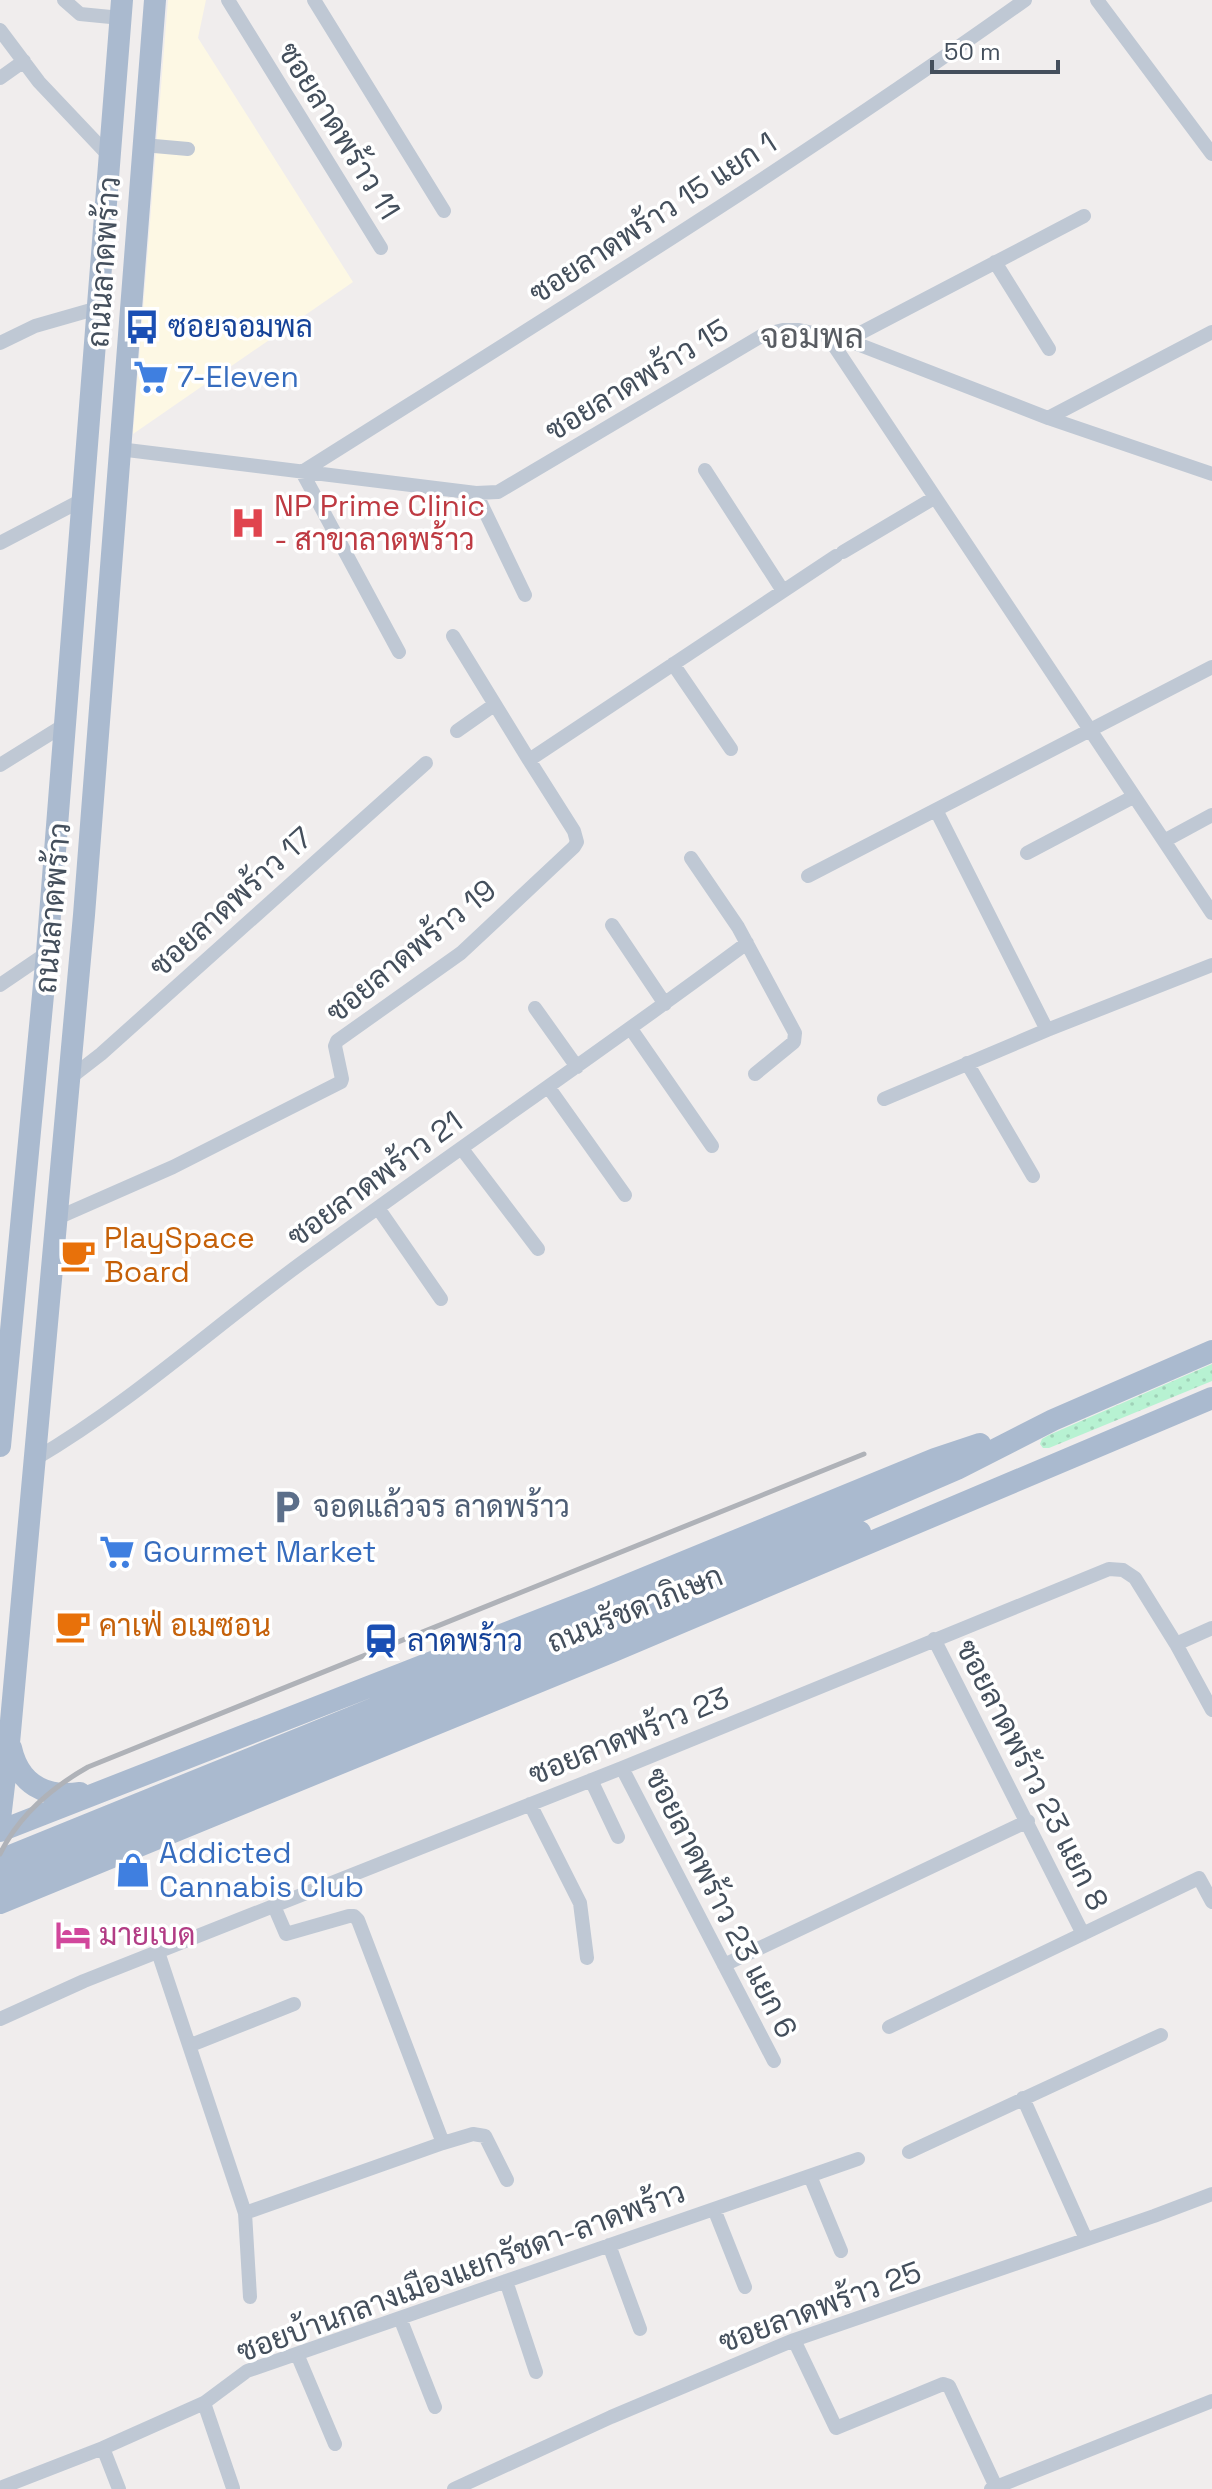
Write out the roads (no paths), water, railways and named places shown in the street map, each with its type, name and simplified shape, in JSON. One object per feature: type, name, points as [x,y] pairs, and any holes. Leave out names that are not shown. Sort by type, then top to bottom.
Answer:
[{"type":"main road","name":"ถนนลาดพร้าว","points":[[0,1819],[70,1078],[155,0]]},
{"type":"main road","name":"ถนนลาดพร้าว","points":[[0,1446],[7,1293],[47,953],[122,9]]},
{"type":"main road","points":[[88,444],[119,449]]},
{"type":"main road","points":[[84,499],[115,503]]},
{"type":"main road","name":"ถนนรัชดาภิเษก","points":[[0,1882],[835,1532],[1053,1420],[1212,1351]]},
{"type":"main road","name":"ถนนรัชดาภิเษก","points":[[0,1860],[835,1532],[1068,1457],[1210,1403]]},
{"type":"main road","name":"ถนนรัชดาภิเษก","points":[[0,1831],[327,1704],[935,1459],[1053,1420]]},
{"type":"main road","name":"ถนนรัชดาภิเษก","points":[[0,1903],[952,1509],[1068,1457]]},
{"type":"main road","points":[[451,1654],[438,1670],[447,1693],[456,1701],[480,1705]]},
{"type":"main road","points":[[327,1704],[311,1715],[303,1728],[312,1752],[342,1763]]},
{"type":"main road","points":[[9,1743],[13,1760],[22,1775],[52,1795],[101,1790]]},
{"type":"street","points":[[64,0],[80,14],[122,9]]},
{"type":"street","name":"ซอยลาดพร้าว 11","points":[[228,0],[381,248]]},
{"type":"street","points":[[314,0],[444,211]]},
{"type":"street","name":"ซอยลาดพร้าว 15 แยก 1","points":[[302,472],[690,227],[897,91],[1025,0]]},
{"type":"street","points":[[1097,0],[1212,154]]},
{"type":"street","points":[[0,30],[39,82],[110,157]]},
{"type":"street","points":[[0,78],[24,61]]},
{"type":"street","points":[[143,145],[188,149]]},
{"type":"street","points":[[847,340],[1084,216]]},
{"type":"street","points":[[995,262],[1049,349]]},
{"type":"street","points":[[0,343],[35,326],[98,308]]},
{"type":"street","name":"ซอยลาดพร้าว 15","points":[[119,449],[476,493],[505,490],[763,335],[799,330],[847,340],[1048,418],[1212,474]]},
{"type":"street","points":[[1048,418],[1212,332]]},
{"type":"street","points":[[829,338],[1212,913]]},
{"type":"street","points":[[705,470],[783,591]]},
{"type":"street","points":[[302,472],[399,652]]},
{"type":"street","points":[[476,493],[525,595]]},
{"type":"street","points":[[453,636],[529,760],[840,554],[934,498]]},
{"type":"street","points":[[0,543],[84,499]]},
{"type":"street","points":[[673,664],[731,749]]},
{"type":"street","points":[[808,876],[1212,667]]},
{"type":"street","points":[[457,731],[494,705]]},
{"type":"street","points":[[0,765],[66,724]]},
{"type":"street","name":"ซอยลาดพร้าว 19","points":[[57,1218],[173,1167],[341,1082],[335,1046],[337,1041],[461,953],[577,842],[574,831],[529,760]]},
{"type":"street","name":"ซอยลาดพร้าว 17","points":[[70,1078],[101,1054],[426,763]]},
{"type":"street","points":[[1027,853],[1133,797]]},
{"type":"street","points":[[936,810],[1047,1030]]},
{"type":"street","points":[[1164,841],[1212,815]]},
{"type":"street","points":[[691,858],[747,943],[795,1037],[794,1042],[755,1074]]},
{"type":"street","points":[[612,925],[665,1004]]},
{"type":"street","name":"ซอยลาดพร้าว 21","points":[[35,1459],[85,1430],[134,1395],[315,1252],[549,1088],[747,943]]},
{"type":"street","points":[[0,985],[47,953]]},
{"type":"street","points":[[884,1099],[1212,965]]},
{"type":"street","points":[[535,1008],[577,1067]]},
{"type":"street","points":[[631,1029],[712,1146]]},
{"type":"street","points":[[967,1063],[1033,1176]]},
{"type":"street","points":[[549,1088],[625,1195]]},
{"type":"street","points":[[462,1149],[538,1249]]},
{"type":"street","points":[[378,1208],[441,1299]]},
{"type":"street","name":"ซอยลาดพร้าว 23","points":[[0,2019],[158,1952],[622,1768],[1109,1569],[1123,1570],[1135,1578],[1212,1710]]},
{"type":"street","points":[[1176,1644],[1212,1628]]},
{"type":"street","name":"ซอยลาดพร้าว 23 แยก 8","points":[[934,1639],[1083,1934]]},
{"type":"street","name":"ซอยลาดพร้าว 23 แยก 6","points":[[622,1768],[774,2061]]},
{"type":"street","points":[[591,1780],[618,1837]]},
{"type":"street","points":[[530,1804],[580,1903],[587,1958]]},
{"type":"street","points":[[724,1965],[1028,1821]]},
{"type":"street","points":[[889,2027],[1199,1878],[1212,1902]]},
{"type":"street","points":[[274,1906],[286,1934],[349,1916],[358,1920],[443,2143]]},
{"type":"street","points":[[158,1952],[245,2213],[250,2297]]},
{"type":"street","points":[[191,2045],[294,2004]]},
{"type":"street","points":[[909,2152],[1161,2035]]},
{"type":"street","points":[[1023,2098],[1086,2239]]},
{"type":"street","points":[[245,2213],[473,2134],[485,2136],[507,2180]]},
{"type":"street","name":"ซอยบ้านกลางเมืองแยกรัชดา-ลาดพร้าว","points":[[0,2488],[103,2448],[204,2403],[247,2371],[858,2159]]},
{"type":"street","points":[[810,2176],[841,2251]]},
{"type":"street","name":"ซอยลาดพร้าว 25","points":[[454,2489],[611,2417],[794,2340],[1212,2194]]},
{"type":"street","points":[[714,2209],[745,2287]]},
{"type":"street","points":[[609,2245],[640,2329]]},
{"type":"street","points":[[506,2281],[536,2372]]},
{"type":"street","points":[[400,2318],[435,2407]]},
{"type":"street","points":[[794,2340],[836,2428],[943,2384],[949,2386],[994,2488],[1212,2401]]},
{"type":"street","points":[[297,2354],[335,2444]]},
{"type":"street","points":[[204,2403],[233,2488]]},
{"type":"street","points":[[103,2448],[119,2489]]},
{"type":"railway","points":[[0,1854],[37,1804],[88,1767],[864,1454]]},
{"type":"place","name":"ซอยจอมพล","points":[[142,327]]},
{"type":"place","name":"7-Eleven","points":[[151,377]]},
{"type":"place","name":"NP Prime Clinic - สาขาลาดพร้าว","points":[[248,523]]},
{"type":"place","name":"PlaySpace Board","points":[[78,1255]]},
{"type":"place","name":"จอดแล้วจร ลาดพร้าว","points":[[287,1507]]},
{"type":"place","name":"Gourmet Market","points":[[117,1552]]},
{"type":"place","name":"คาเฟ่ อเมซอน","points":[[73,1626]]},
{"type":"place","name":"ลาดพร้าว","points":[[381,1641]]},
{"type":"place","name":"Addicted Cannabis Club","points":[[133,1870]]},
{"type":"place","name":"มายเบด","points":[[73,1935]]},
{"type":"district","name":"จอมพล","points":[[812,336]]}]
